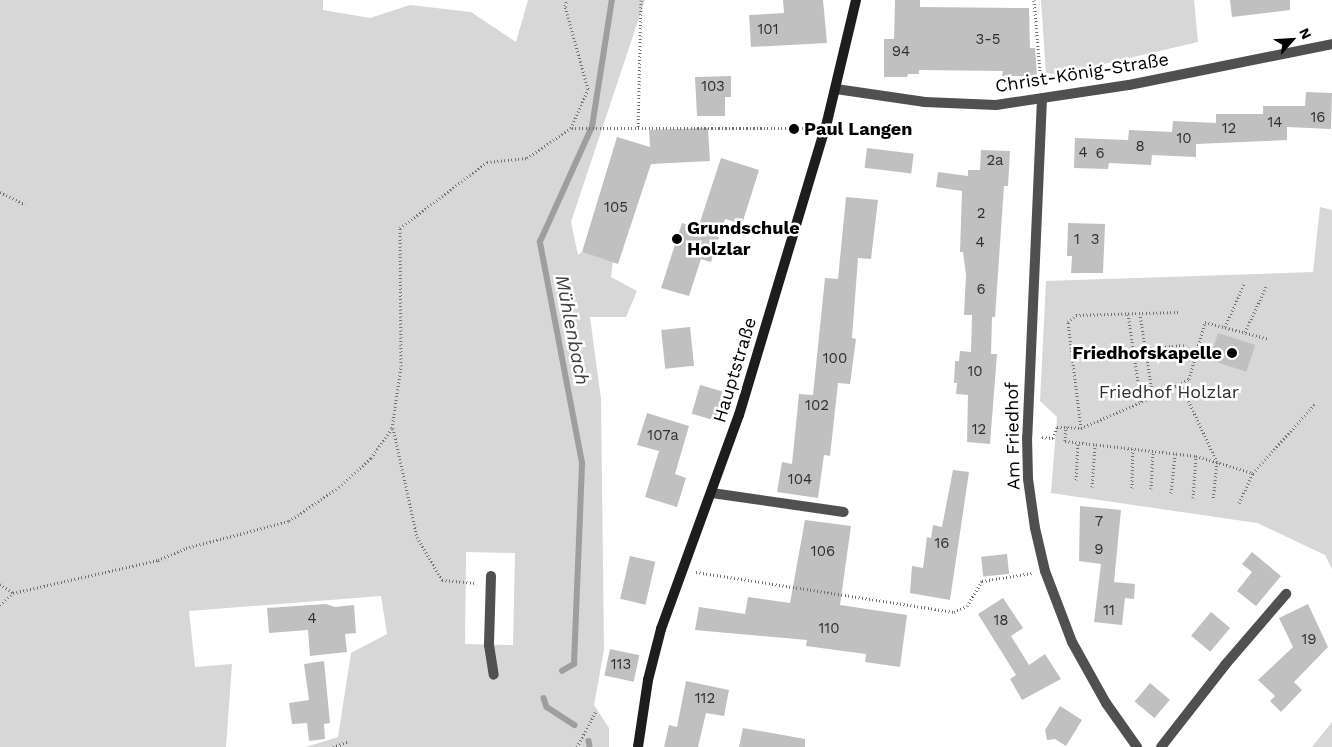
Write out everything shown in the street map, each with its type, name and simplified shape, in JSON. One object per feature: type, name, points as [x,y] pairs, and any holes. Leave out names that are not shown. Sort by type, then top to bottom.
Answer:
[{"type":"main road","name":"Hauptstraße","points":[[638,747],[648,680],[661,629],[712,493],[824,131],[836,89],[856,0]]},
{"type":"street","name":"Christ-König-Straße","points":[[836,89],[925,102],[996,105],[1129,85],[1332,44]]},
{"type":"street","name":"Am Friedhof","points":[[1042,99],[1027,437],[1028,479],[1046,571],[1072,642],[1106,703],[1138,747]]},
{"type":"street","points":[[712,493],[844,512]]},
{"type":"street","points":[[491,581],[489,645],[494,676]]},
{"type":"street","points":[[1161,747],[1225,665],[1286,594]]},
{"type":"path","points":[[567,0],[565,6],[588,89],[571,128]]},
{"type":"path","points":[[638,128],[641,0]]},
{"type":"path","points":[[1034,0],[1042,99]]},
{"type":"path","points":[[491,581],[442,580],[417,537],[392,428],[401,366],[400,228],[487,162],[527,158],[571,128],[810,128],[824,131]]},
{"type":"path","points":[[0,192],[25,204]]},
{"type":"path","points":[[1225,327],[1244,284]]},
{"type":"path","points":[[1245,332],[1266,287]]},
{"type":"path","points":[[1081,428],[1068,322],[1076,314],[1180,312]]},
{"type":"path","points":[[1128,314],[1142,402]]},
{"type":"path","points":[[1140,314],[1153,397]]},
{"type":"path","points":[[1027,437],[1053,438],[1057,426],[1081,428],[1181,385],[1189,379],[1206,322],[1269,339]]},
{"type":"path","points":[[1134,350],[1184,345]]},
{"type":"path","points":[[1181,385],[1217,462],[1214,499]]},
{"type":"path","points":[[1239,504],[1253,473],[1314,404]]},
{"type":"path","points":[[1066,426],[1065,442],[1196,456],[1253,473]]},
{"type":"path","points":[[0,605],[13,593],[158,560],[186,548],[289,521],[338,486],[371,458],[392,428]]},
{"type":"path","points":[[1076,480],[1078,443]]},
{"type":"path","points":[[1092,487],[1095,445]]},
{"type":"path","points":[[1132,488],[1133,449]]},
{"type":"path","points":[[1151,489],[1153,451]]},
{"type":"path","points":[[1171,493],[1174,454]]},
{"type":"path","points":[[1193,498],[1196,456]]},
{"type":"path","points":[[683,568],[954,612],[967,606],[982,580],[1046,571]]},
{"type":"path","points":[[0,584],[13,593]]},
{"type":"path","points":[[577,747],[591,724],[596,710]]},
{"type":"path","points":[[333,747],[349,741]]},
{"type":"green space","points":[[0,0],[323,0],[323,10],[370,18],[410,5],[471,12],[516,42],[528,0],[645,0],[571,222],[578,255],[582,252],[613,262],[611,277],[637,291],[626,317],[590,317],[601,399],[604,650],[594,705],[609,728],[609,747],[306,747],[338,737],[351,653],[387,634],[381,596],[189,611],[195,667],[232,664],[226,747],[0,747]],"holes":[[[466,552],[515,553],[513,645],[465,644]]]},
{"type":"green space","points":[[1041,0],[1194,0],[1198,42],[1065,73],[1046,74]]},
{"type":"green space","name":"Friedhof Holzlar","points":[[1320,207],[1332,210],[1332,569],[1325,555],[1257,523],[1051,493],[1057,417],[1040,401],[1046,281],[1313,272]]},
{"type":"green space","points":[[1332,722],[1332,747],[1312,747]]},
{"type":"building","points":[[783,0],[823,0],[827,43],[751,47],[749,15],[784,13]]},
{"type":"building","points":[[895,0],[920,0],[920,7],[1029,8],[1030,48],[1035,48],[1037,76],[1002,76],[1003,71],[919,70],[919,74],[908,74],[907,77],[884,77],[884,39],[894,39]]},
{"type":"building","points":[[1230,0],[1290,0],[1290,10],[1232,17]]},
{"type":"building","points":[[731,76],[731,97],[725,97],[725,116],[697,116],[695,77]]},
{"type":"building","points":[[1306,92],[1332,93],[1331,129],[1287,127],[1287,140],[1196,144],[1196,157],[1152,155],[1151,165],[1109,163],[1108,169],[1074,168],[1075,138],[1128,140],[1129,130],[1172,132],[1173,121],[1216,123],[1216,114],[1263,114],[1263,106],[1305,106]]},
{"type":"building","points":[[708,128],[710,161],[651,164],[618,264],[582,252],[617,137],[650,147],[649,130]]},
{"type":"building","points":[[867,148],[914,154],[911,174],[865,168]]},
{"type":"building","points":[[981,150],[1010,151],[1008,186],[1004,186],[995,317],[992,317],[991,354],[997,354],[990,444],[967,442],[968,395],[956,394],[957,383],[954,383],[955,361],[959,361],[960,351],[971,352],[972,315],[964,315],[966,275],[963,252],[960,252],[962,191],[936,187],[938,172],[968,176],[968,170],[980,170]]},
{"type":"building","points":[[721,158],[759,170],[742,224],[725,219],[711,262],[701,259],[689,296],[661,288],[682,223],[698,228]]},
{"type":"building","points":[[846,197],[878,200],[871,259],[858,258],[852,338],[856,339],[850,384],[838,383],[830,456],[824,455],[818,498],[777,492],[782,462],[792,464],[799,394],[813,395],[825,278],[838,279]]},
{"type":"building","points":[[1068,223],[1105,224],[1103,273],[1071,273],[1072,256],[1067,256]]},
{"type":"building","points":[[690,327],[694,366],[665,369],[661,330]]},
{"type":"building","name":"Friedhofskapelle","points":[[1218,333],[1255,345],[1246,372],[1209,360]]},
{"type":"building","points":[[700,385],[728,393],[720,422],[692,414]]},
{"type":"building","points":[[647,413],[689,426],[675,474],[686,478],[677,507],[645,497],[659,451],[637,445]]},
{"type":"building","points":[[953,470],[969,472],[950,600],[910,593],[912,566],[923,568],[927,537],[931,538],[933,525],[942,527]]},
{"type":"building","points":[[1080,506],[1121,510],[1114,582],[1135,584],[1134,599],[1125,598],[1122,625],[1094,622],[1101,564],[1079,561]]},
{"type":"building","points":[[805,520],[851,526],[840,605],[907,615],[900,667],[865,662],[866,654],[806,646],[807,640],[695,630],[699,607],[745,614],[748,597],[790,603]]},
{"type":"building","points":[[1252,552],[1281,576],[1256,606],[1237,591],[1252,572],[1242,564]]},
{"type":"building","points":[[1007,554],[1009,574],[983,577],[981,557]]},
{"type":"building","points":[[630,556],[655,562],[645,605],[620,599]]},
{"type":"building","points":[[1003,598],[1023,628],[1011,636],[1029,665],[1045,654],[1061,679],[1022,700],[1010,679],[1016,675],[978,614]]},
{"type":"building","points":[[326,604],[335,607],[354,605],[356,633],[345,634],[347,652],[310,656],[308,630],[269,633],[267,608]]},
{"type":"building","points":[[1308,604],[1328,647],[1294,682],[1302,690],[1281,712],[1270,701],[1275,696],[1258,680],[1293,647],[1279,618]]},
{"type":"building","points":[[1211,612],[1230,628],[1210,652],[1191,636]]},
{"type":"building","points":[[610,649],[639,655],[634,682],[604,675]]},
{"type":"building","points":[[324,661],[330,723],[324,724],[325,739],[309,741],[307,723],[292,724],[289,703],[309,700],[304,664]]},
{"type":"building","points":[[686,681],[729,690],[724,716],[706,713],[698,747],[664,747],[669,725],[677,727]]},
{"type":"building","points":[[1150,683],[1170,700],[1154,718],[1135,701]]},
{"type":"building","points":[[1060,706],[1082,720],[1066,746],[1055,739],[1047,740],[1045,730]]},
{"type":"building","points":[[743,728],[805,739],[805,747],[739,747]]},
{"type":"waterway","name":"Mühlenbach","points":[[562,671],[574,664],[582,463],[540,242],[592,127],[612,0]]},
{"type":"waterway","name":"Mühlenbach","points":[[544,698],[547,707],[575,725]]},
{"type":"waterway","name":"Mühlenbach","points":[[589,741],[590,747]]},
{"type":"place","name":"Paul Langen","points":[[794,129]]},
{"type":"place","name":"Grundschule Holzlar","points":[[677,239]]},
{"type":"place","name":"Friedhofskapelle","points":[[1232,353]]}]
